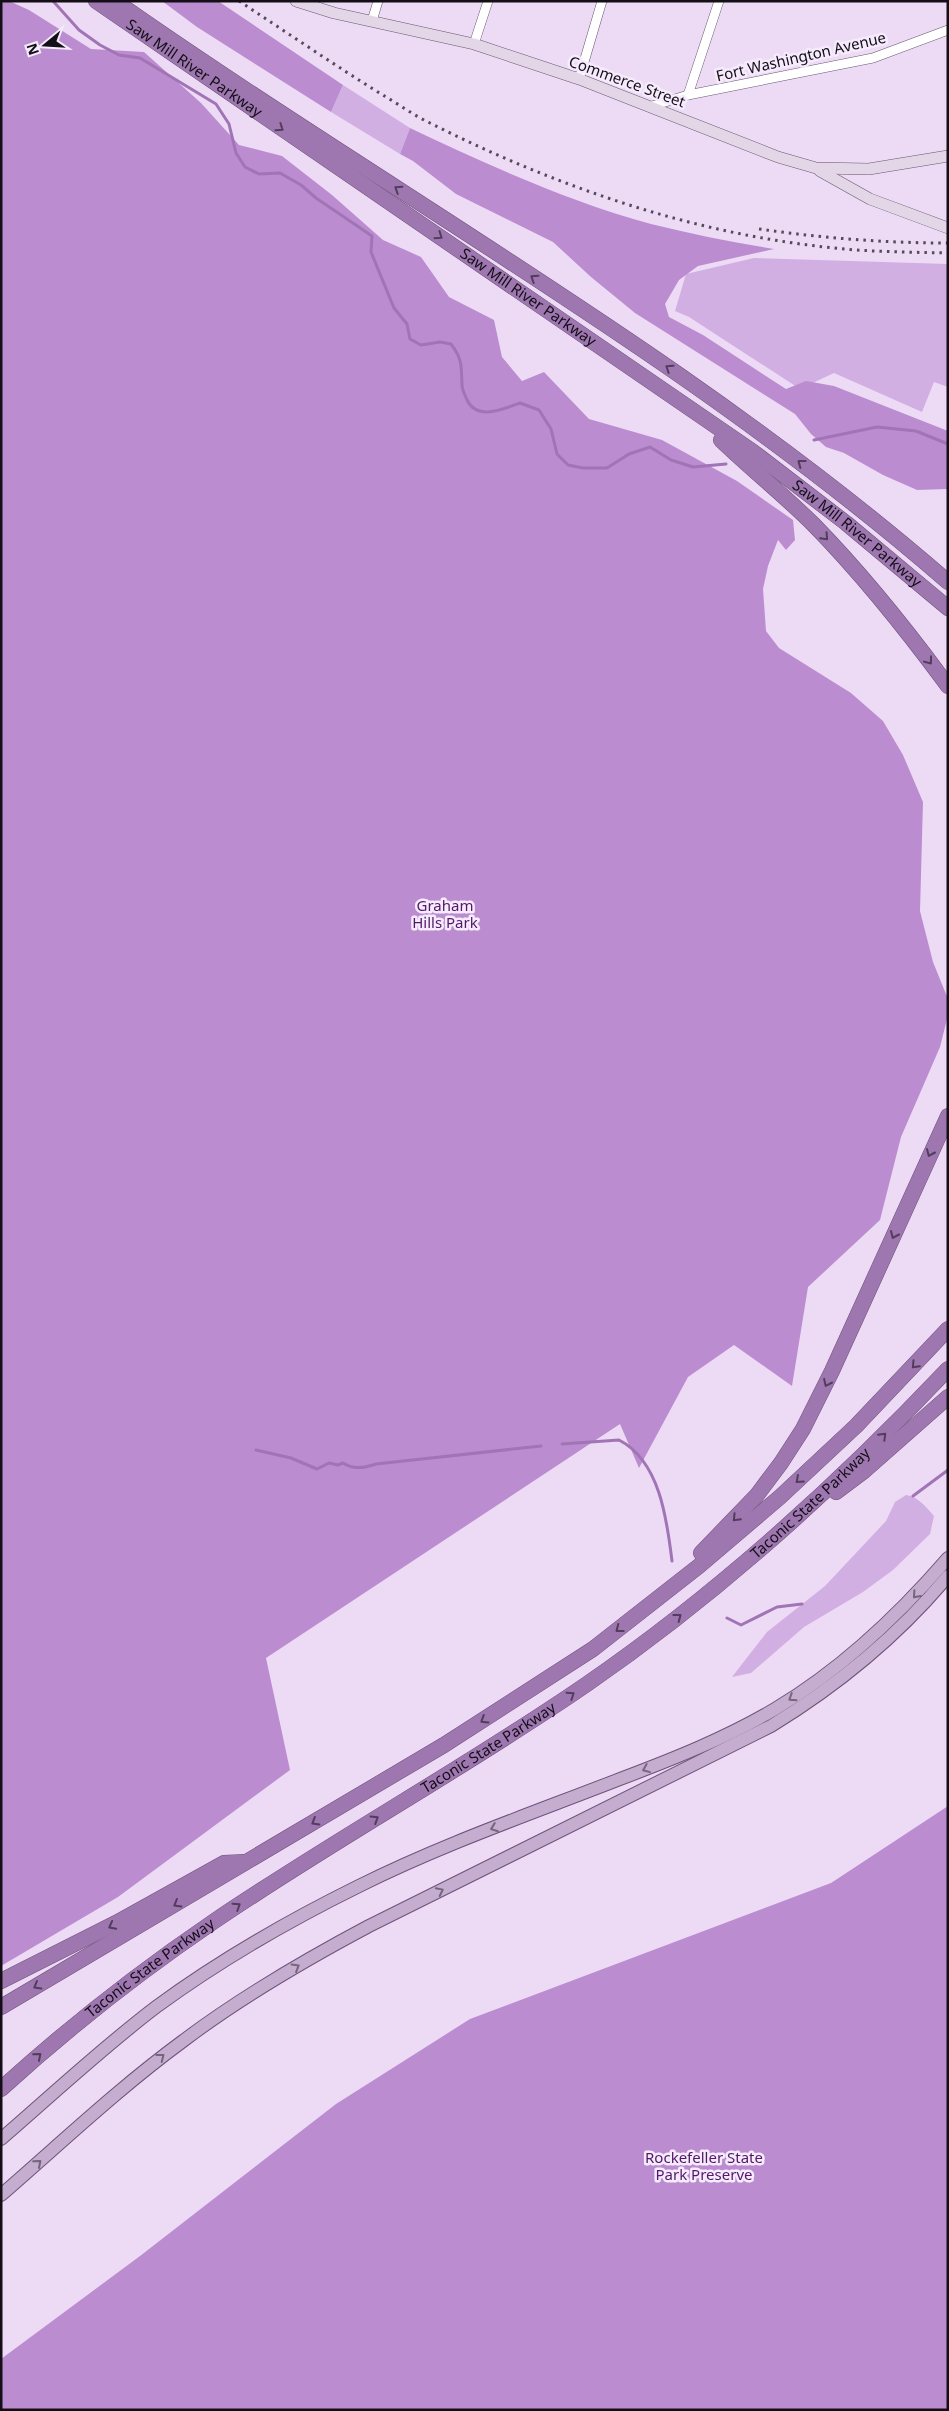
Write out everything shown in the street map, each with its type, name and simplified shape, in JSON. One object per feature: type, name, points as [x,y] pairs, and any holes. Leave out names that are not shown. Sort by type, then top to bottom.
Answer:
[{"type":"highway","name":"Saw Mill River Parkway","points":[[96,1],[687,407],[800,487],[948,608]]},
{"type":"highway","name":"Saw Mill River Parkway","points":[[114,1],[207,65],[662,363],[819,477],[948,582]]},
{"type":"highway","points":[[687,407],[724,443],[778,490],[826,537],[899,621],[948,686]]},
{"type":"highway","points":[[819,477],[948,570]]},
{"type":"highway","points":[[657,1599],[752,1500],[796,1442],[830,1377],[948,1116]]},
{"type":"highway","name":"Taconic State Parkway","points":[[1,2007],[444,1745],[564,1670],[726,1544],[805,1474],[874,1407],[948,1329]]},
{"type":"highway","name":"Taconic State Parkway","points":[[1,2089],[73,2026],[161,1958],[226,1913],[589,1682],[714,1589],[797,1517],[875,1444],[948,1369]]},
{"type":"highway","points":[[797,1517],[848,1484],[948,1397]]},
{"type":"highway","points":[[1,1981],[116,1924],[224,1863],[249,1861]]},
{"type":"main road","name":"Commerce Street","points":[[296,1],[321,10],[474,44],[579,79],[778,156],[816,168],[869,169],[948,156]]},
{"type":"main road","points":[[816,168],[870,199],[948,228]]},
{"type":"main road","points":[[1,2139],[153,2010],[213,1968],[284,1925],[393,1870],[677,1756],[774,1710],[820,1679],[863,1646],[915,1596],[948,1558]]},
{"type":"main road","points":[[1,2195],[157,2060],[237,2004],[305,1961],[369,1926],[771,1726],[823,1692],[860,1664],[912,1617],[948,1576]]},
{"type":"street","points":[[372,21],[378,1]]},
{"type":"street","points":[[474,44],[488,1]]},
{"type":"street","points":[[579,79],[602,1]]},
{"type":"street","points":[[688,96],[719,1]]},
{"type":"street","name":"Fort Washington Avenue","points":[[652,106],[688,96],[872,58],[948,30]]},
{"type":"shaded area","points":[[343,85],[410,128],[400,154],[331,112]]},
{"type":"shaded area","points":[[754,258],[948,264],[948,387],[934,382],[922,412],[834,373],[800,389],[689,317],[675,311],[686,274]]},
{"type":"shaded area","points":[[906,1495],[918,1500],[934,1516],[930,1534],[893,1570],[863,1592],[804,1627],[751,1673],[732,1677],[767,1632],[825,1586],[886,1521],[895,1502]]},
{"type":"green space","name":"Graham Hills Park","points":[[1,1],[9,1],[29,10],[91,49],[144,52],[201,103],[239,145],[282,156],[332,195],[383,240],[421,257],[449,297],[494,320],[502,357],[522,381],[544,372],[589,419],[662,440],[737,481],[793,520],[795,540],[786,550],[778,540],[768,566],[763,589],[766,631],[779,648],[851,693],[883,721],[903,755],[923,802],[920,911],[933,962],[948,999],[948,1015],[940,1047],[901,1137],[880,1220],[808,1287],[792,1386],[734,1345],[688,1377],[639,1468],[620,1424],[266,1658],[290,1770],[118,1897],[1,1966]]},
{"type":"green space","points":[[162,1],[218,1],[343,85],[331,112],[197,27]]},
{"type":"green space","points":[[410,128],[528,181],[620,215],[681,231],[774,249],[698,266],[679,280],[665,304],[669,317],[703,335],[786,389],[806,381],[834,386],[948,431],[948,489],[917,490],[883,475],[844,453],[826,447],[811,434],[795,414],[635,313],[591,277],[553,242],[456,194],[413,161],[400,154]]},
{"type":"green space","name":"Rockefeller State Park Preserve","points":[[948,1806],[948,2410],[1,2410],[1,2359],[140,2256],[336,2104],[470,2019],[831,1883]]},
{"type":"waterway","points":[[53,1],[79,30],[100,45],[119,55],[140,58],[216,104],[229,124],[236,153],[245,167],[259,174],[280,173],[301,185],[316,198],[372,236],[371,252],[394,308],[407,324],[410,339],[421,345],[440,342],[451,344],[459,359],[462,389],[471,406],[477,410],[491,412],[520,403],[539,410],[551,429],[557,454],[568,465],[583,468],[607,468],[629,454],[650,447],[671,460],[693,467],[726,464]]},
{"type":"waterway","points":[[814,440],[877,427],[916,431],[948,444]]},
{"type":"waterway","points":[[562,1444],[619,1440],[633,1450],[644,1462],[659,1493],[664,1510],[672,1561]]},
{"type":"waterway","points":[[256,1450],[291,1458],[317,1469],[329,1463],[338,1465],[343,1463],[351,1467],[363,1467],[541,1446]]},
{"type":"waterway","points":[[913,1496],[948,1470]]},
{"type":"waterway","points":[[727,1618],[741,1625],[777,1607],[802,1604]]},
{"type":"railway","points":[[239,1],[345,71],[424,120],[477,146],[573,186],[672,218],[773,240],[856,250],[948,253]]},
{"type":"railway","points":[[759,229],[853,239],[948,243]]}]
